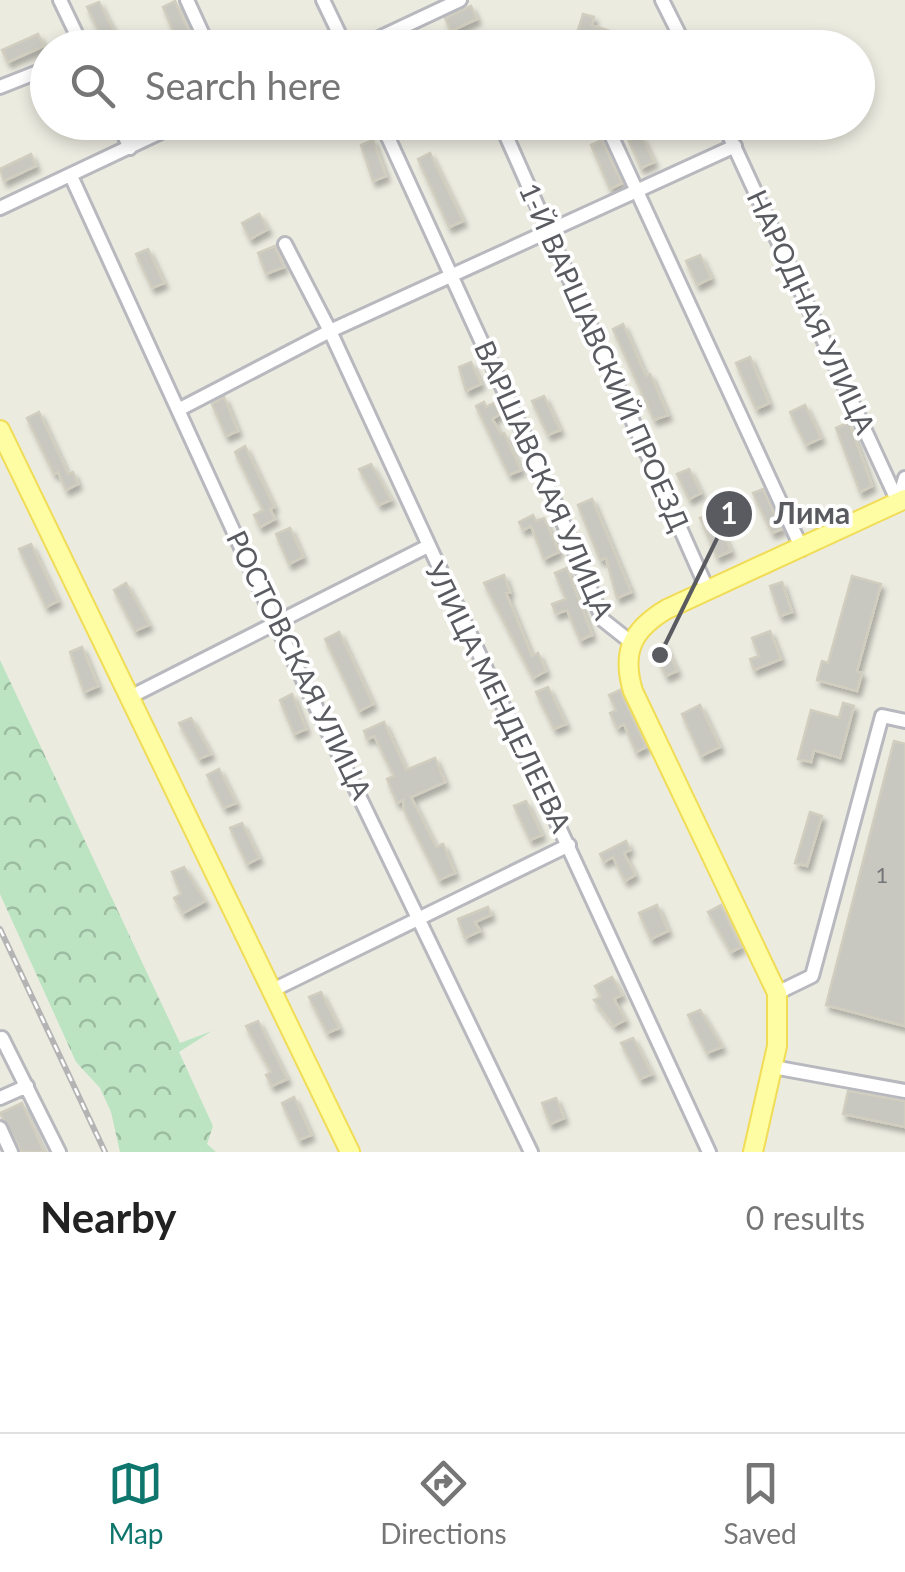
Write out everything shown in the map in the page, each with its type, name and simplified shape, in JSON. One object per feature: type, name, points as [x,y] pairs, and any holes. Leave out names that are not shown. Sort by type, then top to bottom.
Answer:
[{"type":"main road","points":[[0,430],[350,1152]]},
{"type":"main road","points":[[632,643],[642,624],[901,501]]},
{"type":"main road","name":"ВАРШАВСКАЯ УЛИЦА","points":[[632,643],[627,657],[632,690],[777,993]]},
{"type":"main road","points":[[753,1152],[774,1066],[777,993]]},
{"type":"street","points":[[60,0],[74,30]]},
{"type":"street","points":[[186,0],[200,30]]},
{"type":"street","points":[[323,0],[337,30]]},
{"type":"street","points":[[396,30],[460,0]]},
{"type":"street","points":[[662,0],[677,30]]},
{"type":"street","points":[[0,87],[30,75]]},
{"type":"street","points":[[126,140],[130,148]]},
{"type":"street","points":[[0,208],[146,140]]},
{"type":"street","name":"ВАРШАВСКАЯ УЛИЦА","points":[[389,140],[554,498],[603,620],[632,643]]},
{"type":"street","name":"1-Й ВАРШАВСКИЙ ПРОЕЗД","points":[[508,140],[708,591]]},
{"type":"street","points":[[614,140],[802,549]]},
{"type":"street","name":"НАРОДНАЯ УЛИЦА","points":[[732,140],[901,501]]},
{"type":"street","points":[[178,410],[330,332],[735,146]]},
{"type":"street","name":"РОСТОВСКАЯ УЛИЦА","points":[[71,176],[275,622],[420,915],[531,1152]]},
{"type":"street","name":"УЛИЦА МЕНДЕЛЕЕВА","points":[[285,244],[330,332],[709,1152]]},
{"type":"street","points":[[901,501],[905,478]]},
{"type":"street","points":[[130,697],[426,546]]},
{"type":"street","points":[[777,993],[812,976],[882,716],[905,721]]},
{"type":"street","points":[[273,990],[569,845]]},
{"type":"street","points":[[3,1045],[58,1152]]},
{"type":"street","points":[[774,1066],[905,1091]]},
{"type":"street","points":[[0,1098],[27,1086]]},
{"type":"green space","points":[[0,660],[180,1043],[212,1031],[179,1052],[213,1126],[207,1144],[216,1152],[120,1152],[111,1112],[100,1088],[76,1062],[0,894]]},
{"type":"building","points":[[175,1],[188,30],[173,30],[163,7]]},
{"type":"building","points":[[99,2],[113,30],[98,30],[87,7]]},
{"type":"building","points":[[471,6],[477,19],[451,30],[445,18]]},
{"type":"building","points":[[583,14],[594,17],[592,25],[607,30],[578,30]]},
{"type":"building","points":[[30,38],[30,52],[8,62],[2,50]]},
{"type":"building","points":[[373,140],[386,176],[373,181],[361,145]]},
{"type":"building","points":[[602,140],[622,183],[610,189],[591,145]]},
{"type":"building","points":[[643,140],[654,162],[641,168],[629,141]]},
{"type":"building","points":[[430,153],[463,221],[449,227],[418,159]]},
{"type":"building","points":[[31,154],[36,166],[4,181],[0,169]]},
{"type":"building","points":[[259,214],[268,229],[250,239],[242,223]]},
{"type":"building","points":[[275,246],[284,267],[266,274],[258,253]]},
{"type":"building","points":[[148,249],[164,283],[152,288],[136,254]]},
{"type":"building","points":[[700,255],[711,278],[697,285],[686,261]]},
{"type":"building","points":[[623,324],[668,415],[654,420],[613,329]]},
{"type":"building","points":[[750,357],[769,403],[756,409],[736,363]]},
{"type":"building","points":[[471,362],[481,384],[466,391],[459,367]]},
{"type":"building","points":[[544,396],[560,430],[548,435],[532,401]]},
{"type":"building","points":[[224,397],[238,431],[226,436],[212,404]]},
{"type":"building","points":[[484,402],[486,407],[494,403],[500,414],[492,419],[504,433],[521,470],[509,475],[476,406]]},
{"type":"building","points":[[805,405],[821,438],[806,445],[790,412]]},
{"type":"building","points":[[39,412],[68,474],[73,472],[78,484],[66,490],[27,418]]},
{"type":"building","points":[[849,422],[872,486],[860,492],[836,428]]},
{"type":"building","points":[[245,446],[274,507],[270,509],[275,519],[260,527],[254,515],[263,510],[235,452]]},
{"type":"building","points":[[371,464],[391,500],[379,505],[359,469]]},
{"type":"building","points":[[689,469],[701,493],[689,499],[677,474]]},
{"type":"building","points":[[763,489],[782,529],[772,533],[753,493]]},
{"type":"building","points":[[592,499],[631,592],[617,598],[606,558],[600,560],[578,505]]},
{"type":"building","points":[[713,513],[731,551],[717,557],[700,518]]},
{"type":"building","points":[[533,515],[536,521],[544,518],[559,552],[544,559],[531,526],[523,530],[519,522]]},
{"type":"building","points":[[290,528],[303,557],[289,564],[276,534]]},
{"type":"building","points":[[31,544],[58,601],[46,607],[19,549]]},
{"type":"building","points":[[567,568],[592,635],[580,640],[567,610],[556,614],[552,604],[566,599],[555,573]]},
{"type":"building","points":[[504,575],[510,592],[506,593],[532,656],[538,653],[546,671],[533,678],[484,583]]},
{"type":"building","points":[[852,576],[881,584],[857,671],[862,673],[857,691],[817,680],[822,661],[828,663]]},
{"type":"building","points":[[782,582],[792,612],[780,616],[770,586]]},
{"type":"building","points":[[126,583],[149,625],[135,631],[114,590]]},
{"type":"building","points":[[770,631],[781,659],[754,670],[750,659],[759,656],[752,638]]},
{"type":"building","points":[[339,632],[373,704],[359,711],[325,639]]},
{"type":"building","points":[[664,643],[677,671],[666,676],[653,648]]},
{"type":"building","points":[[82,647],[98,686],[84,692],[70,652]]},
{"type":"building","points":[[548,687],[566,724],[554,729],[536,692]]},
{"type":"building","points":[[620,690],[646,747],[636,752],[624,724],[617,728],[610,713],[616,710],[609,695]]},
{"type":"building","points":[[292,694],[306,729],[294,734],[280,700]]},
{"type":"building","points":[[843,703],[854,706],[840,758],[814,750],[811,762],[798,759],[811,710],[839,718]]},
{"type":"building","points":[[700,705],[720,747],[701,756],[682,714]]},
{"type":"building","points":[[191,718],[211,754],[199,759],[179,723]]},
{"type":"building","points":[[384,722],[406,770],[435,758],[445,782],[411,797],[436,847],[443,844],[455,873],[439,880],[404,810],[403,800],[397,803],[387,779],[394,776],[379,745],[374,736],[367,739],[364,731]]},
{"type":"building","points":[[894,741],[905,744],[905,1026],[826,1005]]},
{"type":"building","points":[[219,769],[236,803],[224,808],[207,775]]},
{"type":"building","points":[[526,801],[542,835],[530,840],[514,806]]},
{"type":"building","points":[[810,812],[822,816],[807,866],[795,863]]},
{"type":"building","points":[[242,823],[259,858],[247,864],[230,828]]},
{"type":"building","points":[[626,841],[630,850],[624,853],[635,875],[625,881],[613,857],[604,862],[600,854]]},
{"type":"building","points":[[184,867],[205,901],[183,913],[174,898],[181,894],[172,872]]},
{"type":"building","points":[[657,905],[668,931],[651,939],[639,913]]},
{"type":"building","points":[[721,905],[741,947],[731,952],[708,912]]},
{"type":"building","points":[[488,907],[491,915],[475,922],[480,931],[465,938],[458,919]]},
{"type":"building","points":[[612,977],[622,995],[614,999],[625,1020],[614,1026],[594,1000],[601,997],[595,986]]},
{"type":"building","points":[[321,992],[339,1028],[327,1033],[309,997]]},
{"type":"building","points":[[700,1010],[722,1047],[707,1053],[688,1015]]},
{"type":"building","points":[[258,1021],[287,1079],[272,1086],[266,1075],[271,1072],[246,1026]]},
{"type":"building","points":[[633,1038],[652,1074],[640,1079],[621,1043]]},
{"type":"building","points":[[848,1091],[905,1101],[905,1127],[843,1114]]},
{"type":"building","points":[[294,1097],[311,1135],[299,1140],[282,1103]]},
{"type":"building","points":[[556,1098],[564,1118],[550,1124],[542,1103]]},
{"type":"building","points":[[22,1103],[44,1152],[22,1152],[0,1113]]},
{"type":"railway","points":[[0,929],[105,1152]]},
{"type":"place","name":"Лима","points":[[660,655]]}]
